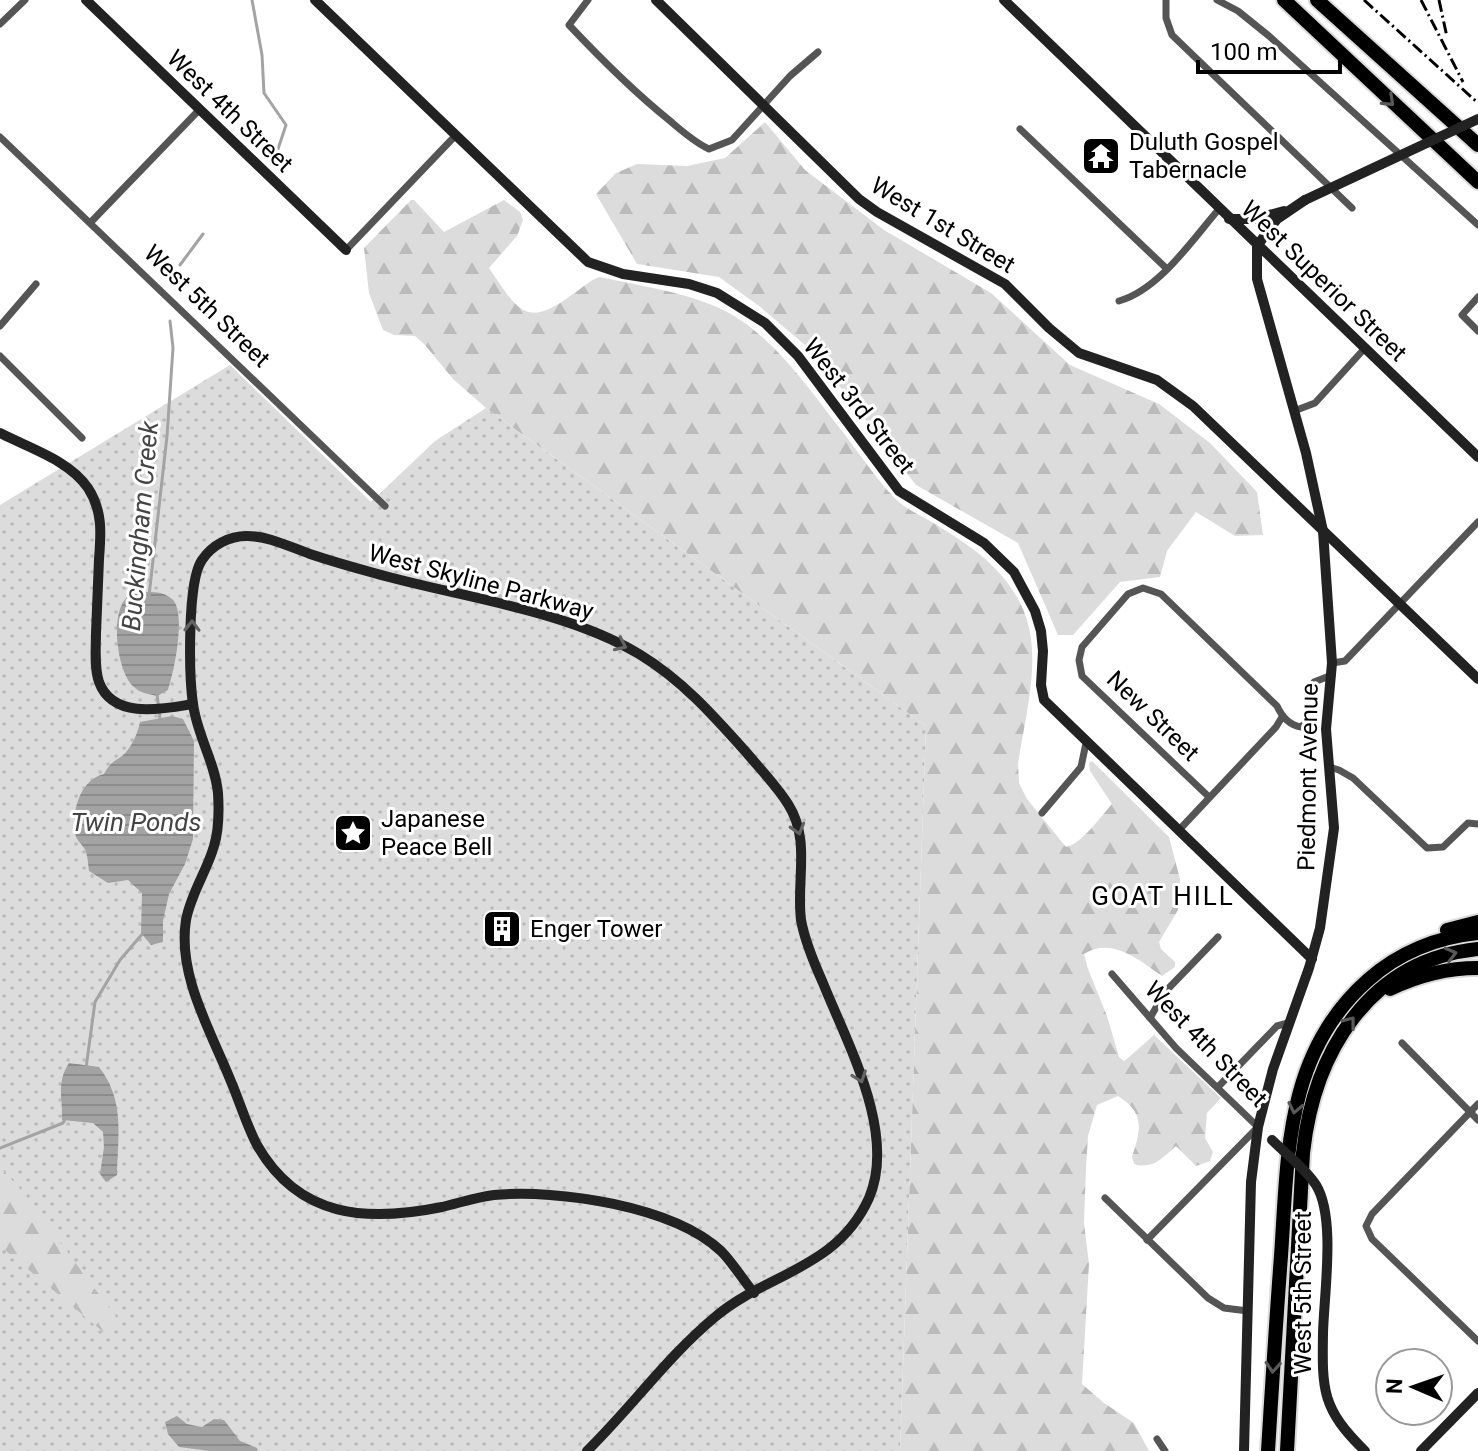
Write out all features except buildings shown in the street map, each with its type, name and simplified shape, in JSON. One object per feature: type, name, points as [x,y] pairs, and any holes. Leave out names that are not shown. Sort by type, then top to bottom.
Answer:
[{"type":"highway","points":[[1284,0],[1478,182]]},
{"type":"highway","points":[[1317,0],[1478,145]]},
{"type":"highway","points":[[1268,1451],[1291,1135],[1301,1084],[1337,1005],[1366,974],[1396,953],[1456,927],[1478,922]]},
{"type":"highway","points":[[1420,944],[1478,933]]},
{"type":"highway","points":[[1287,1451],[1303,1153],[1318,1081],[1333,1046],[1370,999],[1453,952],[1478,949]]},
{"type":"highway","points":[[1426,969],[1478,968]]},
{"type":"street","points":[[0,24],[25,0]]},
{"type":"street","name":"West 4th Street","points":[[86,0],[346,250]]},
{"type":"street","name":"West 3rd Street","points":[[315,0],[588,262],[623,274],[689,284],[717,293],[765,323],[798,356],[899,491],[984,543],[1014,572],[1035,611],[1041,631],[1044,700],[1312,959]]},
{"type":"street","points":[[588,0],[569,25],[607,67],[709,149],[728,143],[790,76],[818,52]]},
{"type":"street","name":"West 1st Street","points":[[656,0],[766,105],[844,186],[877,212],[1005,284],[1079,353],[1138,373],[1172,389],[1478,679]]},
{"type":"street","name":"West Superior Street","points":[[1004,0],[1478,457]]},
{"type":"street","points":[[1166,0],[1167,27],[1172,35],[1352,208]]},
{"type":"street","points":[[1217,0],[1238,11],[1269,36],[1478,225]]},
{"type":"street","points":[[91,222],[200,109]]},
{"type":"street","points":[[1257,246],[1277,219],[1305,200],[1478,119]]},
{"type":"street","points":[[1020,129],[1166,268]]},
{"type":"street","points":[[346,250],[455,136]]},
{"type":"street","name":"West 5th Street","points":[[0,137],[385,506]]},
{"type":"street","points":[[1119,301],[1140,293],[1219,209]]},
{"type":"street","points":[[1229,219],[1255,219],[1290,209]]},
{"type":"street","name":"Piedmont Avenue","points":[[1244,1451],[1251,1182],[1258,1127],[1288,1023],[1312,959],[1333,850],[1327,714],[1332,663],[1323,531],[1257,279],[1257,246]]},
{"type":"street","points":[[0,326],[36,284]]},
{"type":"street","points":[[1478,297],[1462,315],[1478,331]]},
{"type":"street","points":[[1294,411],[1315,403],[1365,348]]},
{"type":"street","points":[[0,356],[82,438]]},
{"type":"street","points":[[0,433],[79,476],[90,491],[100,516],[95,663],[100,684],[117,703],[147,710],[193,704]]},
{"type":"street","points":[[1332,663],[1345,661],[1478,522]]},
{"type":"street","name":"West Skyline Parkway","points":[[587,1451],[718,1314],[803,1268],[844,1237],[868,1201],[875,1179],[877,1135],[859,1072],[809,951],[801,920],[802,847],[798,825],[789,806],[767,776],[697,696],[638,654],[587,629],[372,573],[270,539],[240,536],[229,538],[214,547],[202,559],[193,584],[191,655],[193,704],[215,772],[218,813],[216,843],[188,910],[186,957],[193,985],[258,1146],[278,1173],[305,1197],[347,1214],[384,1216],[491,1196],[560,1195],[606,1201],[657,1217],[689,1231],[720,1250],[754,1293]]},
{"type":"street","name":"New Street","points":[[1208,796],[1082,676],[1079,660],[1086,640],[1128,594],[1143,588],[1161,594],[1277,706],[1282,717]]},
{"type":"street","points":[[1179,830],[1282,717],[1295,726],[1301,727],[1306,722],[1314,682],[1332,675]]},
{"type":"street","points":[[1042,813],[1081,767],[1086,743]]},
{"type":"street","points":[[1329,767],[1353,778],[1427,848],[1443,847],[1468,823],[1478,824]]},
{"type":"street","points":[[1150,1018],[1165,992],[1218,937]]},
{"type":"street","name":"West 4th Street","points":[[1112,974],[1150,1018],[1272,1140]]},
{"type":"street","points":[[1218,1087],[1277,1026],[1288,1023]]},
{"type":"street","points":[[1402,1043],[1478,1120]]},
{"type":"street","points":[[1478,1104],[1372,1214],[1366,1226],[1372,1239],[1478,1341]]},
{"type":"street","points":[[1147,1240],[1258,1127]]},
{"type":"street","name":"West 5th Street","points":[[1272,1140],[1312,1179],[1324,1203],[1327,1228],[1323,1381],[1326,1398],[1339,1424],[1365,1451]]},
{"type":"street","points":[[1105,1198],[1213,1302],[1228,1309],[1248,1311]]},
{"type":"street","points":[[1421,1451],[1478,1393]]},
{"type":"street","points":[[1157,1439],[1165,1451]]},
{"type":"green space","points":[[765,122],[805,170],[884,230],[991,293],[1070,365],[1159,404],[1210,443],[1257,492],[1263,535],[1235,536],[1196,512],[1167,551],[1160,577],[1120,582],[1073,635],[1058,635],[1018,543],[916,485],[812,351],[759,306],[719,277],[637,264],[596,194],[616,173],[637,164],[687,166],[725,158]]},
{"type":"green space","points":[[411,200],[444,232],[504,200],[520,212],[523,220],[517,236],[489,268],[508,295],[524,310],[533,313],[544,311],[600,277],[699,300],[732,315],[767,341],[797,374],[891,494],[906,508],[958,538],[983,557],[1014,592],[1022,607],[1032,644],[1031,685],[1018,764],[1019,783],[1027,799],[1066,847],[1072,845],[1112,804],[1090,771],[1089,763],[1092,761],[1169,837],[1180,879],[1178,910],[1159,942],[1161,949],[1175,962],[1175,967],[1162,976],[1115,949],[1094,949],[1084,954],[1119,1057],[1124,1061],[1154,1035],[1221,1098],[1207,1113],[1205,1138],[1213,1152],[1210,1161],[1196,1166],[1176,1146],[1152,1164],[1134,1164],[1132,1157],[1139,1130],[1137,1115],[1118,1096],[1097,1105],[1088,1136],[1084,1223],[1089,1264],[1082,1384],[1134,1423],[1149,1451],[900,1451],[926,726],[486,408],[453,379],[415,336],[394,335],[383,330],[369,293],[364,248]]},
{"type":"green space","points":[[230,365],[371,502],[435,441],[486,408],[926,726],[900,1451],[0,1451],[0,505]]},
{"type":"green space","points":[[0,1167],[21,1190],[122,1325],[107,1335],[0,1246]]},
{"type":"water","points":[[142,592],[169,596],[179,616],[171,682],[168,690],[157,696],[134,687],[128,680],[119,655],[117,626],[123,602],[130,595]]},
{"type":"water","name":"Twin Ponds","points":[[172,716],[183,719],[194,741],[193,839],[185,864],[169,894],[163,921],[163,942],[151,945],[141,933],[142,893],[128,880],[108,883],[89,871],[86,852],[76,837],[74,818],[83,790],[125,753],[134,740],[140,722]]},
{"type":"water","points":[[69,1063],[99,1067],[113,1092],[119,1132],[117,1175],[106,1182],[100,1174],[103,1132],[93,1123],[62,1120],[61,1084]]},
{"type":"water","points":[[177,1416],[187,1424],[202,1427],[214,1419],[224,1420],[240,1441],[258,1451],[210,1451],[179,1447],[168,1434],[165,1422]]},
{"type":"waterway","name":"Buckingham Creek","points":[[252,0],[262,55],[264,93],[286,125],[277,152]]},
{"type":"waterway","name":"Buckingham Creek","points":[[180,265],[203,234]]},
{"type":"waterway","name":"Buckingham Creek","points":[[149,596],[167,436],[173,348],[170,321]]},
{"type":"waterway","name":"Buckingham Creek","points":[[157,694],[160,718]]},
{"type":"waterway","name":"Buckingham Creek","points":[[86,1068],[95,1002],[120,960],[144,932]]},
{"type":"waterway","name":"Buckingham Creek","points":[[0,1148],[63,1123],[65,1119]]},
{"type":"railway","points":[[1364,0],[1478,103]]},
{"type":"railway","points":[[1421,0],[1463,82]]},
{"type":"railway","points":[[1439,0],[1447,37]]},
{"type":"place","name":"Duluth Gospel Tabernacle","points":[[1101,156]]},
{"type":"place","name":"Japanese Peace Bell","points":[[353,833]]},
{"type":"place","name":"Enger Tower","points":[[502,929]]},
{"type":"district","name":"GOAT HILL","points":[[1163,896]]}]
